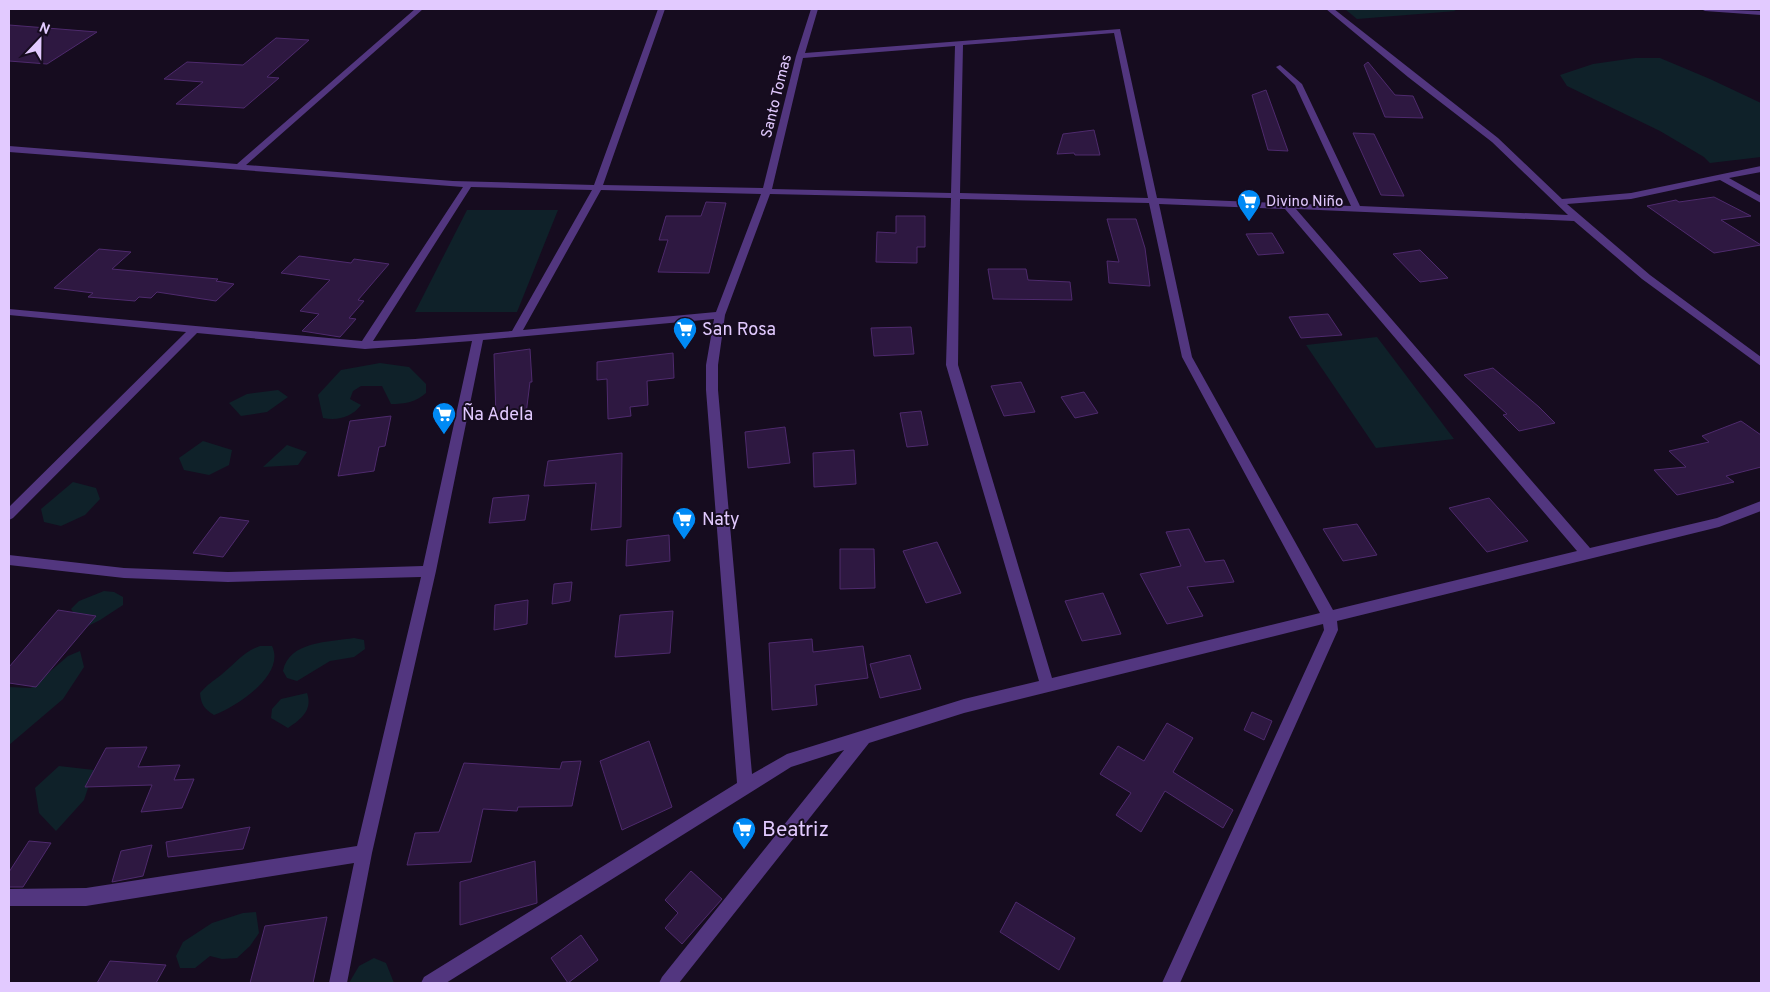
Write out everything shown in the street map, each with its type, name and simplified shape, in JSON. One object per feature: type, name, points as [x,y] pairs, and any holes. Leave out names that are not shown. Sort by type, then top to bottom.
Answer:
[{"type":"street","points":[[240,167],[419,9]]},
{"type":"street","points":[[516,333],[598,188],[662,9]]},
{"type":"street","name":"Santo Tomas","points":[[745,786],[712,390],[712,365],[720,314],[767,191],[800,56],[815,9]]},
{"type":"street","points":[[1330,9],[1495,140],[1576,218],[1646,277],[1761,362]]},
{"type":"street","points":[[1705,9],[1761,13]]},
{"type":"street","points":[[800,56],[1117,31],[1186,357],[1329,616],[1331,630],[1171,983]]},
{"type":"street","points":[[960,44],[952,365],[1047,685]]},
{"type":"street","points":[[1280,67],[1298,84],[1357,209]]},
{"type":"street","points":[[10,149],[469,184],[1153,201],[1576,218]]},
{"type":"street","points":[[1560,202],[1631,196],[1761,169]]},
{"type":"street","points":[[1722,178],[1761,200]]},
{"type":"street","points":[[365,345],[469,184]]},
{"type":"street","points":[[1288,206],[1587,554]]},
{"type":"street","points":[[9,312],[365,345],[478,338],[720,314]]},
{"type":"street","points":[[9,515],[194,330]]},
{"type":"street","points":[[338,983],[364,853],[429,570],[478,338]]},
{"type":"street","points":[[430,983],[787,760],[964,706],[1719,522],[1761,506]]},
{"type":"street","points":[[9,560],[124,573],[228,577],[429,570]]},
{"type":"street","points":[[668,983],[864,737]]},
{"type":"street","points":[[9,898],[86,897],[364,853]]},
{"type":"shaded area","points":[[1345,9],[1452,9],[1456,11],[1357,19]]},
{"type":"shaded area","points":[[1635,58],[1660,58],[1761,103],[1761,157],[1710,163],[1704,157],[1660,131],[1567,86],[1560,75],[1593,64]]},
{"type":"shaded area","points":[[467,210],[558,210],[517,312],[415,312]]},
{"type":"shaded area","points":[[1377,337],[1454,439],[1376,448],[1306,345]]},
{"type":"shaded area","points":[[380,363],[409,367],[426,384],[426,393],[410,402],[391,404],[382,386],[361,386],[353,391],[350,399],[361,405],[353,413],[334,419],[323,418],[318,395],[341,370]]},
{"type":"shaded area","points":[[278,390],[288,397],[267,412],[241,416],[229,403],[247,394]]},
{"type":"shaded area","points":[[203,441],[232,450],[229,465],[209,475],[184,470],[179,458]]},
{"type":"shaded area","points":[[287,445],[307,452],[298,465],[263,467]]},
{"type":"shaded area","points":[[73,482],[96,488],[100,499],[85,515],[61,526],[44,522],[41,509]]},
{"type":"shaded area","points":[[104,591],[114,592],[123,597],[123,605],[88,626],[80,623],[71,609],[79,601]]},
{"type":"shaded area","points":[[354,638],[364,640],[365,649],[354,657],[330,661],[297,681],[287,678],[283,671],[287,661],[302,648],[322,642]]},
{"type":"shaded area","points":[[260,646],[272,646],[274,657],[272,668],[266,678],[246,697],[234,705],[214,715],[211,713],[205,708],[200,693],[244,655]]},
{"type":"shaded area","points":[[80,651],[84,667],[63,699],[9,745],[9,687],[31,688],[68,656]]},
{"type":"shaded area","points":[[307,693],[308,704],[305,714],[288,728],[271,718],[272,709],[281,699]]},
{"type":"shaded area","points":[[59,766],[94,770],[84,800],[56,831],[39,813],[35,788]]},
{"type":"shaded area","points":[[256,912],[259,933],[250,946],[237,958],[222,959],[210,956],[195,968],[180,968],[176,956],[183,942],[212,923],[243,913]]},
{"type":"shaded area","points":[[374,958],[386,963],[394,983],[349,983],[359,966]]},
{"type":"building","points":[[9,25],[97,32],[47,64],[9,61]]},
{"type":"building","points":[[276,38],[309,40],[267,77],[279,78],[244,108],[176,104],[203,82],[164,79],[187,62],[243,65]]},
{"type":"building","points":[[1368,62],[1395,95],[1413,96],[1423,118],[1385,117],[1364,65]]},
{"type":"building","points":[[1266,90],[1288,151],[1268,150],[1252,95]]},
{"type":"building","points":[[1094,130],[1100,155],[1057,154],[1063,134]]},
{"type":"building","points":[[1353,133],[1374,134],[1404,196],[1381,195]]},
{"type":"building","points":[[1714,197],[1751,216],[1721,220],[1761,245],[1714,253],[1647,206],[1676,200],[1679,202]]},
{"type":"building","points":[[706,202],[726,203],[709,273],[658,272],[668,240],[659,240],[666,216],[701,216]]},
{"type":"building","points":[[896,216],[925,216],[925,247],[917,247],[917,263],[876,262],[877,232],[896,233]]},
{"type":"building","points":[[1107,219],[1136,219],[1145,248],[1150,286],[1109,283],[1107,261],[1119,262]]},
{"type":"building","points":[[1272,233],[1284,253],[1258,255],[1246,234]]},
{"type":"building","points":[[99,249],[131,252],[112,269],[218,279],[216,281],[234,284],[216,301],[157,292],[151,298],[139,297],[135,301],[88,297],[93,293],[54,288]]},
{"type":"building","points":[[1420,250],[1448,278],[1420,282],[1393,254]]},
{"type":"building","points":[[299,256],[351,263],[354,259],[389,264],[358,300],[364,301],[349,318],[356,319],[340,337],[302,331],[319,314],[300,311],[330,280],[281,273]]},
{"type":"building","points":[[988,269],[1026,269],[1028,280],[1070,282],[1072,300],[993,299]]},
{"type":"building","points":[[1328,314],[1342,335],[1301,338],[1289,317]]},
{"type":"building","points":[[911,327],[914,354],[874,356],[871,328]]},
{"type":"building","points":[[530,349],[532,382],[530,382],[526,414],[496,417],[494,354]]},
{"type":"building","points":[[673,353],[674,378],[647,381],[648,405],[630,407],[631,416],[608,419],[607,379],[597,380],[597,362]]},
{"type":"building","points":[[1493,368],[1555,423],[1519,431],[1503,415],[1507,414],[1464,375]]},
{"type":"building","points":[[1021,382],[1035,412],[1004,416],[991,386]]},
{"type":"building","points":[[1084,392],[1098,413],[1075,418],[1061,397]]},
{"type":"building","points":[[921,411],[928,445],[907,447],[900,413]]},
{"type":"building","points":[[391,416],[385,446],[379,447],[374,471],[338,476],[350,421]]},
{"type":"building","points":[[1741,421],[1761,435],[1761,467],[1726,476],[1734,482],[1677,495],[1654,470],[1686,467],[1669,451],[1709,442],[1702,436]]},
{"type":"building","points":[[785,427],[790,463],[748,468],[745,432]]},
{"type":"building","points":[[854,450],[856,484],[814,487],[813,453]]},
{"type":"building","points":[[622,453],[621,527],[591,530],[596,483],[544,486],[548,461]]},
{"type":"building","points":[[529,495],[525,520],[489,523],[493,498]]},
{"type":"building","points":[[1489,498],[1528,541],[1487,552],[1449,508]]},
{"type":"building","points":[[220,517],[249,521],[223,557],[193,553]]},
{"type":"building","points":[[1357,524],[1377,555],[1343,561],[1323,529]]},
{"type":"building","points":[[1189,529],[1205,562],[1224,560],[1234,582],[1187,587],[1203,616],[1167,624],[1140,574],[1181,566],[1166,532]]},
{"type":"building","points":[[669,535],[670,561],[626,566],[627,540]]},
{"type":"building","points":[[937,542],[961,593],[926,603],[903,551]]},
{"type":"building","points":[[840,549],[874,549],[875,588],[840,589]]},
{"type":"building","points":[[572,582],[570,601],[552,604],[554,584]]},
{"type":"building","points":[[1103,593],[1121,634],[1082,641],[1065,601]]},
{"type":"building","points":[[528,600],[527,624],[494,630],[495,605]]},
{"type":"building","points":[[58,610],[96,616],[36,687],[9,683],[9,667]]},
{"type":"building","points":[[673,611],[670,653],[615,657],[620,615]]},
{"type":"building","points":[[812,639],[813,652],[863,646],[868,678],[815,685],[817,705],[772,710],[769,643]]},
{"type":"building","points":[[910,655],[921,689],[880,698],[870,664]]},
{"type":"building","points":[[1252,712],[1272,721],[1264,740],[1244,730]]},
{"type":"building","points":[[1167,723],[1193,738],[1173,772],[1233,810],[1223,828],[1165,791],[1141,832],[1116,815],[1131,793],[1100,774],[1118,746],[1144,761]]},
{"type":"building","points":[[649,741],[672,807],[622,830],[600,761]]},
{"type":"building","points":[[147,747],[138,767],[180,765],[174,780],[194,779],[182,808],[141,812],[152,785],[85,787],[106,748]]},
{"type":"building","points":[[581,761],[572,806],[518,807],[517,811],[483,809],[471,862],[407,865],[415,833],[439,832],[464,763],[560,769],[562,762]]},
{"type":"building","points":[[250,827],[243,849],[168,857],[166,842]]},
{"type":"building","points":[[29,841],[51,843],[23,887],[9,887],[9,872]]},
{"type":"building","points":[[152,845],[143,876],[112,882],[121,851]]},
{"type":"building","points":[[535,861],[537,903],[460,925],[460,882]]},
{"type":"building","points":[[691,871],[722,899],[682,944],[665,928],[678,913],[665,900]]},
{"type":"building","points":[[1016,902],[1075,938],[1059,970],[1000,932]]},
{"type":"building","points":[[327,917],[313,983],[250,983],[265,926]]},
{"type":"building","points":[[581,935],[598,960],[568,983],[551,958]]},
{"type":"building","points":[[110,961],[166,965],[156,983],[97,983]]},
{"type":"place","name":"Divino Niño","points":[[1249,222]]},
{"type":"place","name":"San Rosa","points":[[685,350]]},
{"type":"place","name":"Ña Adela","points":[[444,435]]},
{"type":"place","name":"Naty","points":[[684,540]]},
{"type":"place","name":"Beatriz","points":[[744,850]]}]
